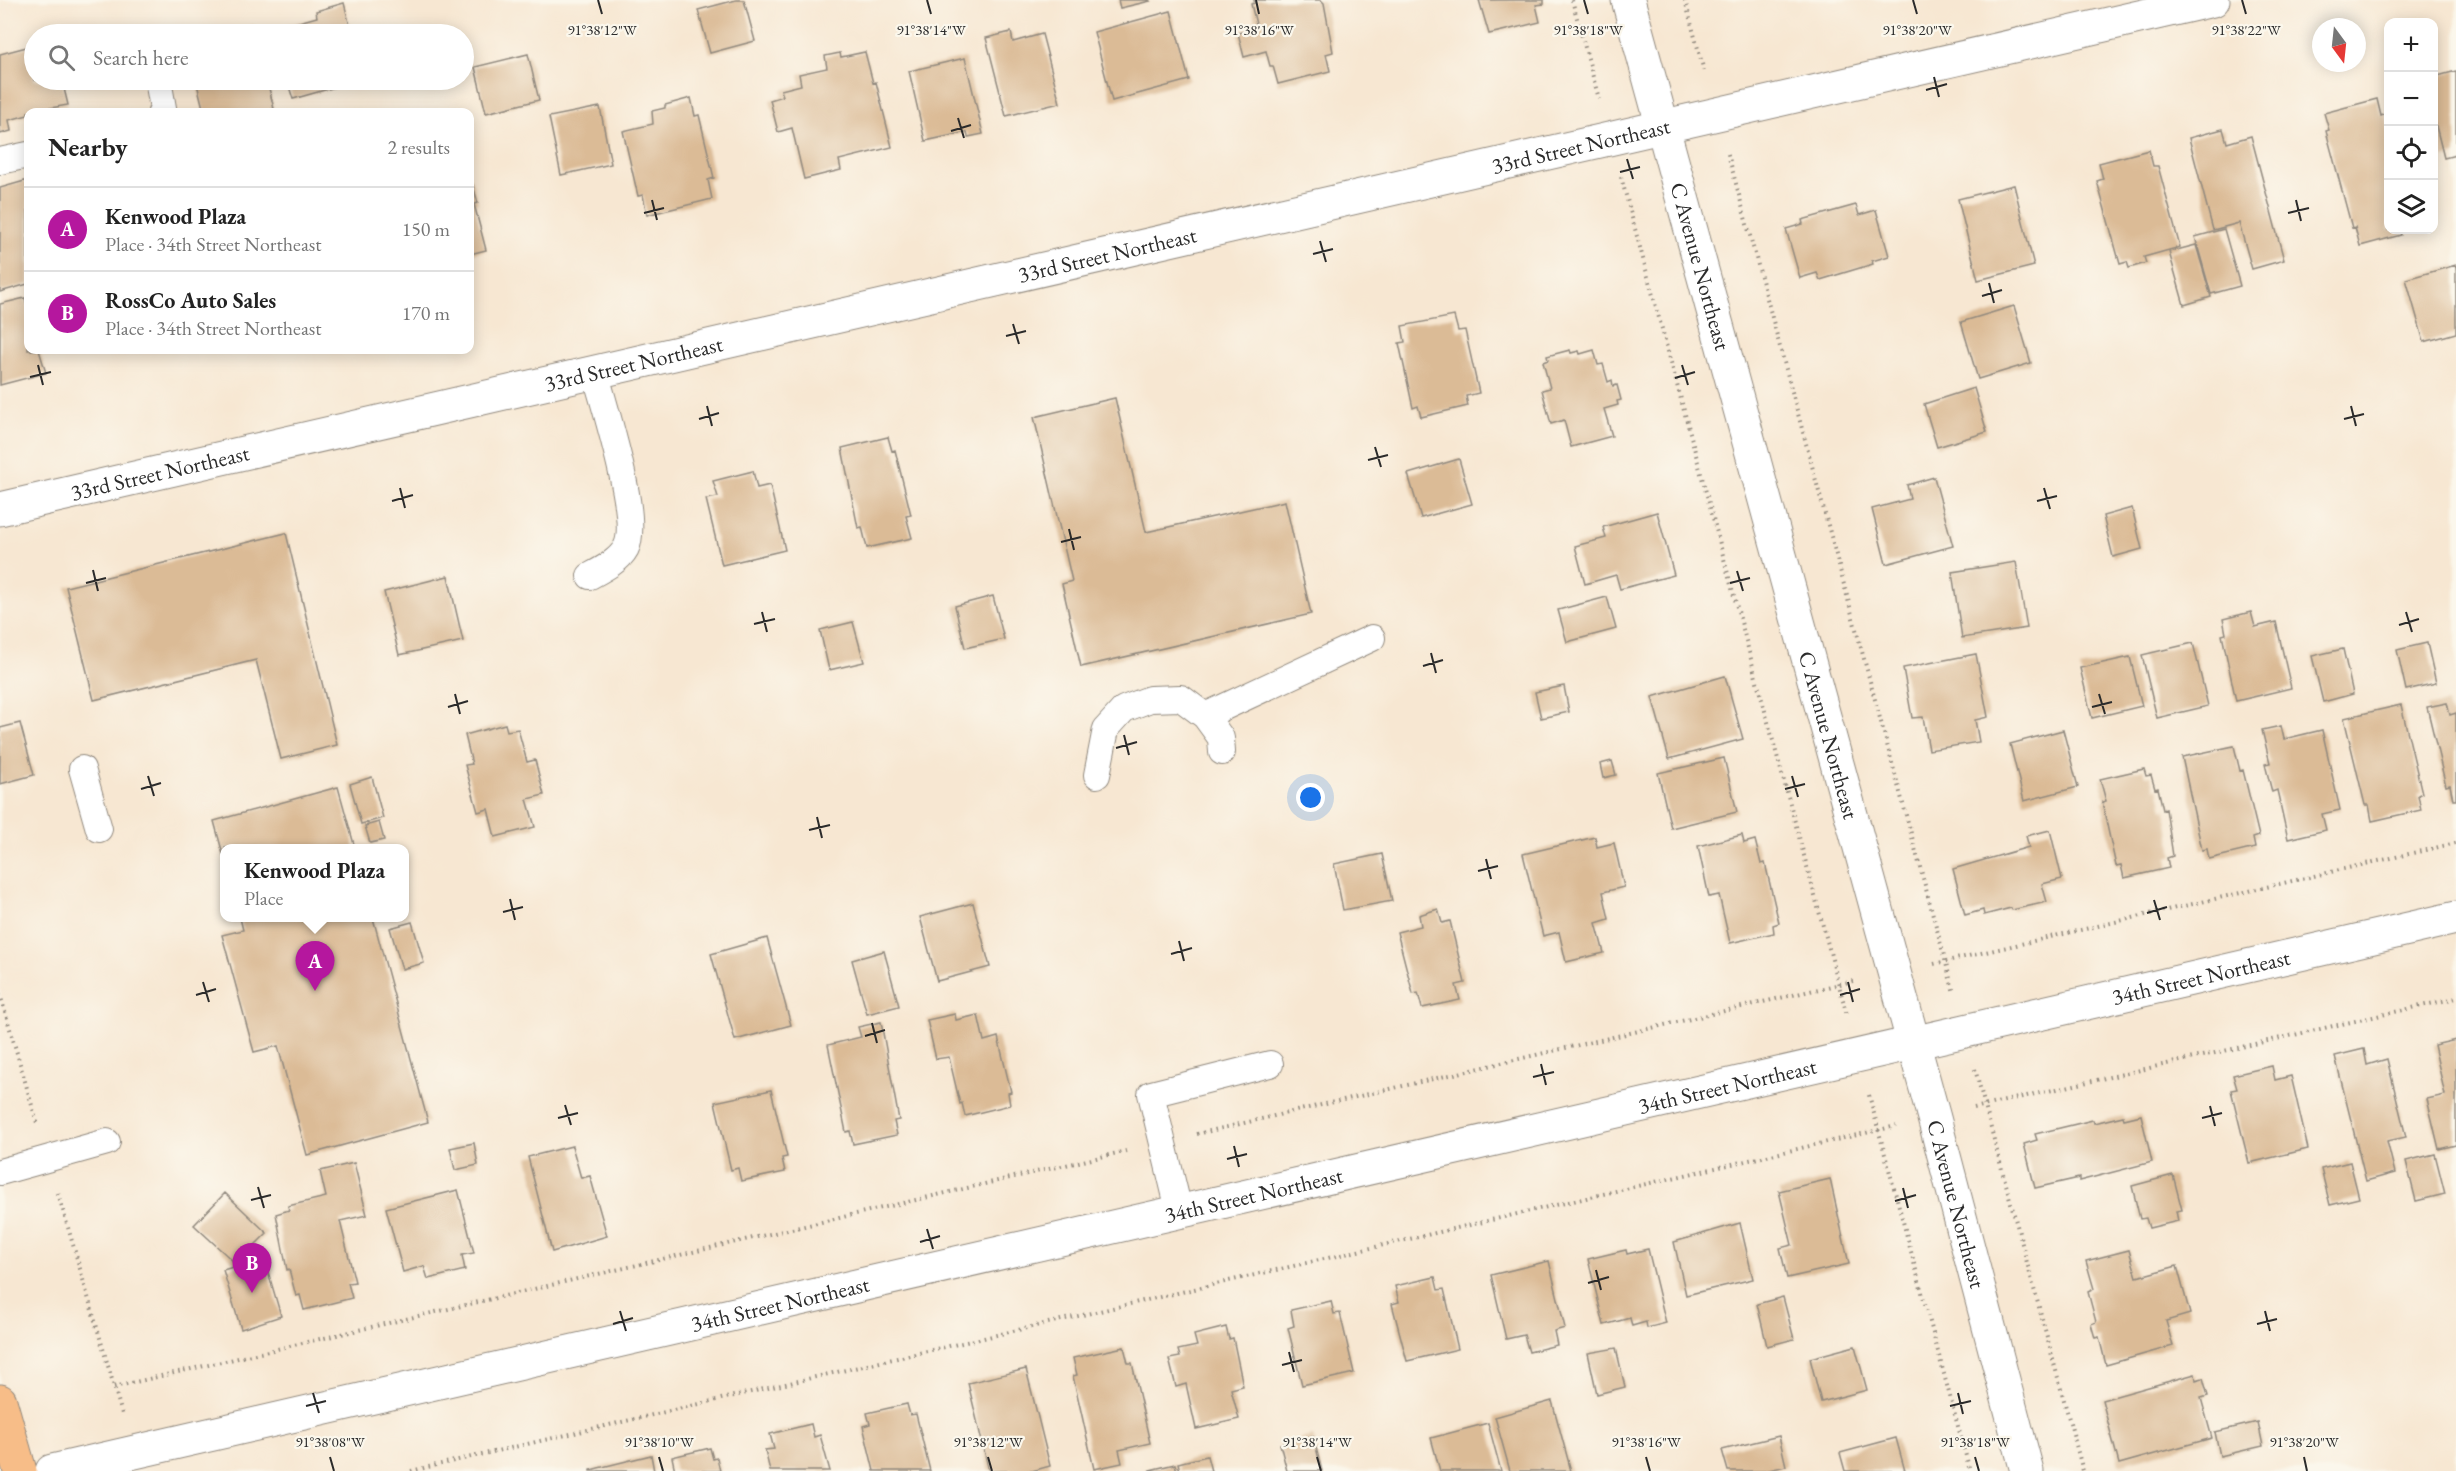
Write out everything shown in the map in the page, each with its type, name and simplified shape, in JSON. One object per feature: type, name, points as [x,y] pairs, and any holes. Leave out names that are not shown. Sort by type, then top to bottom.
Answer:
[{"type":"main road","points":[[0,1401],[20,1471]]},
{"type":"street","name":"C Avenue Northeast","points":[[1628,0],[2027,1471]]},
{"type":"street","name":"33rd Street Northeast","points":[[0,509],[2213,0]]},
{"type":"street","name":"34th Street Northeast","points":[[52,1471],[2456,918]]},
{"type":"lane","points":[[160,90],[163,108]]},
{"type":"lane","points":[[0,161],[24,156]]},
{"type":"lane","points":[[590,576],[612,563],[626,549],[632,530],[629,506],[595,371]]},
{"type":"lane","points":[[1205,716],[1372,638]]},
{"type":"lane","points":[[1097,775],[1106,729],[1124,709],[1150,699],[1181,698],[1205,716],[1221,738],[1222,752]]},
{"type":"lane","points":[[82,769],[99,829]]},
{"type":"lane","points":[[1179,1210],[1151,1094],[1270,1064]]},
{"type":"lane","points":[[0,1172],[107,1142]]},
{"type":"path","points":[[1572,0],[1601,105]]},
{"type":"path","points":[[1685,0],[1707,82]]},
{"type":"path","points":[[1727,150],[1955,996]]},
{"type":"path","points":[[1621,177],[1848,1019]]},
{"type":"path","points":[[1924,966],[2456,843]]},
{"type":"path","points":[[114,1387],[1860,980]]},
{"type":"path","points":[[0,994],[125,1424]]},
{"type":"path","points":[[1969,1110],[2456,998]]},
{"type":"path","points":[[1975,1068],[2084,1471]]},
{"type":"path","points":[[1868,1094],[1970,1471]]},
{"type":"path","points":[[411,1471],[1899,1126]]},
{"type":"building","points":[[744,0],[755,41],[710,53],[698,10]]},
{"type":"building","points":[[1118,0],[1149,0],[1150,1],[1120,8]]},
{"type":"building","points":[[1254,0],[1321,0],[1324,3],[1333,52],[1326,54],[1330,71],[1278,84],[1266,51],[1244,57],[1238,33],[1257,28],[1251,4],[1255,3]]},
{"type":"building","points":[[1479,0],[1544,0],[1544,4],[1536,5],[1540,22],[1489,34]]},
{"type":"building","points":[[344,3],[349,24],[292,24],[317,17],[316,11]]},
{"type":"building","points":[[1171,11],[1189,80],[1112,101],[1094,32]]},
{"type":"building","points":[[1011,32],[1013,42],[1042,34],[1060,103],[1006,116],[986,38]]},
{"type":"building","points":[[24,48],[24,90],[64,90],[68,105],[51,108],[24,108],[24,116],[9,120],[11,131],[0,134],[0,54]]},
{"type":"building","points":[[865,52],[873,83],[876,82],[892,147],[839,160],[841,170],[804,179],[792,128],[778,132],[770,100],[783,96],[781,90],[801,85],[799,74],[827,68],[825,56],[840,53],[841,57]]},
{"type":"building","points":[[528,54],[539,100],[486,113],[475,67]]},
{"type":"building","points":[[965,58],[983,134],[968,137],[967,132],[925,141],[909,71]]},
{"type":"building","points":[[2456,71],[2456,155],[2444,158],[2438,134],[2438,76]]},
{"type":"building","points":[[198,90],[269,90],[274,108],[203,108]]},
{"type":"building","points":[[290,90],[325,90],[293,99]]},
{"type":"building","points":[[691,98],[695,116],[699,115],[714,178],[708,180],[712,199],[647,215],[643,195],[638,196],[623,131],[653,124],[652,111]]},
{"type":"building","points":[[2377,99],[2381,116],[2384,115],[2384,234],[2401,235],[2360,246],[2355,227],[2352,228],[2326,131],[2329,130],[2324,113]]},
{"type":"building","points":[[600,107],[611,164],[561,175],[549,117]]},
{"type":"building","points":[[2223,129],[2227,143],[2251,136],[2284,260],[2252,269],[2239,223],[2213,230],[2189,138]]},
{"type":"building","points":[[2149,150],[2153,166],[2158,166],[2180,247],[2144,257],[2146,263],[2129,268],[2127,262],[2120,264],[2097,181],[2103,179],[2099,163]]},
{"type":"building","points":[[24,181],[24,285],[0,292],[0,188]]},
{"type":"building","points":[[2014,185],[2034,266],[1978,280],[1958,199]]},
{"type":"building","points":[[474,189],[478,203],[474,204]]},
{"type":"building","points":[[474,204],[486,250],[474,253]]},
{"type":"building","points":[[1856,205],[1859,215],[1876,210],[1889,256],[1872,261],[1873,264],[1820,280],[1817,273],[1800,278],[1786,229],[1803,224],[1802,220]]},
{"type":"building","points":[[2224,229],[2240,286],[2211,294],[2195,237]]},
{"type":"building","points":[[2196,245],[2211,297],[2184,305],[2169,252]]},
{"type":"building","points":[[2456,265],[2456,333],[2424,342],[2406,279]]},
{"type":"building","points":[[24,298],[24,354],[40,354],[46,373],[0,385],[0,304]]},
{"type":"building","points":[[2014,306],[2031,363],[1978,379],[1961,322]]},
{"type":"building","points":[[1454,316],[1458,331],[1465,330],[1479,393],[1466,396],[1468,406],[1421,417],[1418,406],[1413,408],[1399,343],[1405,342],[1402,326]]},
{"type":"building","points":[[1570,350],[1571,353],[1579,351],[1580,354],[1594,350],[1598,365],[1603,364],[1608,382],[1612,380],[1613,386],[1617,385],[1621,400],[1617,401],[1618,405],[1604,409],[1612,436],[1571,447],[1564,420],[1551,424],[1542,390],[1550,388],[1543,362],[1548,360],[1547,356]]},
{"type":"building","points":[[1974,388],[1987,432],[1937,447],[1924,404]]},
{"type":"building","points":[[1115,398],[1146,532],[1285,501],[1311,614],[1081,667],[1062,584],[1072,581],[1034,417]]},
{"type":"building","points":[[888,437],[892,451],[895,450],[911,515],[906,516],[912,538],[867,548],[862,527],[858,528],[842,448]]},
{"type":"building","points":[[1459,459],[1472,504],[1421,518],[1408,474]]},
{"type":"building","points":[[753,471],[757,488],[770,485],[785,550],[722,565],[706,499],[718,497],[713,481]]},
{"type":"building","points":[[1934,477],[1953,546],[1886,564],[1872,509],[1910,499],[1907,485]]},
{"type":"building","points":[[2132,508],[2142,549],[2113,557],[2103,516]]},
{"type":"building","points":[[1657,512],[1674,575],[1620,589],[1616,575],[1585,584],[1575,546],[1606,538],[1603,527]]},
{"type":"building","points":[[286,533],[337,745],[281,759],[256,660],[94,700],[66,587]]},
{"type":"building","points":[[2016,562],[2027,628],[1962,638],[1952,572]]},
{"type":"building","points":[[448,576],[463,641],[399,655],[384,592]]},
{"type":"building","points":[[993,596],[1004,639],[965,648],[955,606]]},
{"type":"building","points":[[1607,597],[1616,629],[1567,642],[1558,610]]},
{"type":"building","points":[[2251,612],[2255,627],[2276,622],[2291,688],[2236,701],[2222,635],[2226,634],[2223,619]]},
{"type":"building","points":[[853,622],[864,662],[829,670],[820,630]]},
{"type":"building","points":[[2193,643],[2208,706],[2157,718],[2142,655]]},
{"type":"building","points":[[2427,643],[2436,683],[2406,690],[2397,650]]},
{"type":"building","points":[[2343,649],[2353,694],[2323,702],[2312,656]]},
{"type":"building","points":[[1976,654],[1988,717],[1975,720],[1979,742],[1929,750],[1923,717],[1912,718],[1903,668]]},
{"type":"building","points":[[2130,657],[2142,706],[2092,718],[2080,668]]},
{"type":"building","points":[[1725,676],[1743,739],[1669,759],[1652,697]]},
{"type":"building","points":[[1564,686],[1569,712],[1541,718],[1535,692]]},
{"type":"building","points":[[2447,703],[2450,715],[2456,713],[2456,800],[2453,800],[2450,785],[2446,786],[2427,707]]},
{"type":"building","points":[[2401,705],[2422,793],[2418,795],[2421,810],[2372,821],[2369,805],[2365,805],[2344,718]]},
{"type":"building","points":[[20,723],[34,775],[0,784],[0,728]]},
{"type":"building","points":[[505,724],[507,731],[518,729],[527,762],[535,760],[544,795],[527,799],[535,827],[495,837],[488,809],[478,812],[465,765],[472,764],[465,735]]},
{"type":"building","points":[[2281,726],[2284,739],[2322,730],[2340,810],[2322,814],[2326,830],[2288,839],[2277,790],[2272,792],[2265,764],[2270,763],[2262,730]]},
{"type":"building","points":[[2063,730],[2078,787],[2024,801],[2010,744]]},
{"type":"building","points":[[2234,746],[2240,771],[2243,770],[2259,836],[2253,838],[2255,848],[2209,859],[2207,849],[2202,850],[2182,757]]},
{"type":"building","points":[[1724,758],[1737,812],[1671,828],[1658,773]]},
{"type":"building","points":[[1612,761],[1616,775],[1603,778],[1600,764]]},
{"type":"building","points":[[2144,769],[2146,776],[2151,775],[2155,789],[2158,788],[2163,810],[2166,809],[2173,856],[2167,858],[2169,868],[2124,878],[2121,865],[2116,866],[2102,802],[2106,801],[2100,779]]},
{"type":"building","points":[[372,777],[383,818],[361,824],[350,784]]},
{"type":"building","points":[[338,787],[354,844],[220,844],[214,821]]},
{"type":"building","points":[[379,822],[384,840],[370,843],[365,826]]},
{"type":"building","points":[[2050,830],[2062,879],[2042,884],[2047,902],[1984,915],[1983,910],[1965,915],[1953,869],[2029,847],[2026,836]]},
{"type":"building","points":[[1742,835],[1744,843],[1755,840],[1761,864],[1765,863],[1779,923],[1773,925],[1774,933],[1730,943],[1719,895],[1709,897],[1698,846]]},
{"type":"building","points":[[1595,837],[1597,847],[1614,843],[1624,887],[1603,892],[1609,919],[1596,923],[1604,953],[1566,962],[1559,932],[1543,936],[1523,854]]},
{"type":"building","points":[[1382,854],[1392,901],[1343,910],[1334,864]]},
{"type":"building","points":[[973,903],[990,967],[937,981],[920,917]]},
{"type":"building","points":[[1438,909],[1442,923],[1450,921],[1465,983],[1456,985],[1460,1000],[1422,1008],[1418,993],[1413,994],[1397,932],[1421,926],[1419,915]]},
{"type":"building","points":[[241,922],[374,922],[428,1122],[307,1155],[278,1046],[254,1052],[222,935],[243,930]]},
{"type":"building","points":[[412,922],[424,963],[402,969],[390,928]]},
{"type":"building","points":[[767,938],[791,1025],[735,1040],[711,954]]},
{"type":"building","points":[[884,951],[899,1006],[867,1014],[852,960]]},
{"type":"building","points":[[955,1014],[956,1020],[978,1015],[984,1041],[998,1037],[1011,1092],[1008,1093],[1010,1105],[965,1116],[949,1057],[936,1059],[927,1020]]},
{"type":"building","points":[[881,1022],[899,1120],[894,1121],[897,1135],[853,1144],[850,1131],[846,1132],[828,1045],[861,1037],[858,1027]]},
{"type":"building","points":[[2456,1040],[2456,1145],[2439,1149],[2427,1099],[2445,1095],[2434,1045]]},
{"type":"building","points":[[2364,1049],[2367,1065],[2387,1059],[2406,1137],[2387,1141],[2395,1173],[2366,1181],[2335,1056]]},
{"type":"building","points":[[2272,1066],[2275,1080],[2291,1076],[2308,1149],[2249,1163],[2231,1090],[2237,1089],[2233,1075]]},
{"type":"building","points":[[771,1090],[787,1157],[782,1158],[785,1172],[741,1181],[738,1168],[731,1170],[715,1102]]},
{"type":"building","points":[[2141,1115],[2152,1162],[2079,1181],[2079,1178],[2035,1188],[2024,1144],[2037,1140],[2035,1134],[2093,1120],[2094,1123],[2123,1116],[2124,1119]]},
{"type":"building","points":[[474,1143],[478,1165],[455,1170],[450,1148]]},
{"type":"building","points":[[572,1146],[581,1178],[590,1176],[607,1236],[552,1252],[528,1157]]},
{"type":"building","points":[[2435,1154],[2445,1194],[2416,1201],[2406,1161]]},
{"type":"building","points":[[2350,1162],[2359,1198],[2330,1205],[2321,1169]]},
{"type":"building","points":[[354,1163],[367,1215],[340,1221],[355,1282],[348,1283],[352,1298],[304,1310],[300,1295],[296,1296],[289,1269],[287,1270],[276,1214],[289,1210],[288,1206],[326,1197],[320,1171]]},
{"type":"building","points":[[2173,1175],[2182,1210],[2176,1211],[2178,1221],[2149,1228],[2146,1218],[2140,1219],[2132,1186]]},
{"type":"building","points":[[1830,1179],[1849,1264],[1787,1278],[1780,1248],[1792,1245],[1779,1191]]},
{"type":"building","points":[[458,1190],[474,1253],[462,1255],[465,1270],[428,1279],[424,1266],[403,1272],[386,1208]]},
{"type":"building","points":[[225,1193],[267,1233],[236,1264],[194,1225]]},
{"type":"building","points":[[1740,1223],[1753,1279],[1686,1295],[1674,1242]]},
{"type":"building","points":[[1648,1249],[1666,1323],[1647,1328],[1646,1322],[1632,1326],[1630,1318],[1604,1325],[1588,1259],[1626,1250],[1627,1254]]},
{"type":"building","points":[[2129,1250],[2137,1277],[2177,1266],[2190,1314],[2166,1321],[2173,1346],[2106,1365],[2099,1337],[2095,1338],[2091,1324],[2096,1322],[2088,1292],[2094,1289],[2086,1261]]},
{"type":"building","points":[[264,1258],[281,1316],[241,1329],[223,1270]]},
{"type":"building","points":[[1549,1261],[1565,1328],[1554,1331],[1557,1345],[1529,1352],[1524,1335],[1506,1339],[1491,1275]]},
{"type":"building","points":[[1435,1277],[1438,1290],[1444,1289],[1458,1349],[1407,1361],[1392,1304],[1399,1302],[1395,1286]]},
{"type":"building","points":[[1783,1297],[1794,1339],[1767,1346],[1757,1304]]},
{"type":"building","points":[[1331,1301],[1334,1314],[1340,1313],[1354,1373],[1302,1385],[1288,1328],[1294,1326],[1291,1310]]},
{"type":"building","points":[[1226,1327],[1229,1339],[1233,1338],[1243,1386],[1231,1389],[1239,1419],[1196,1429],[1186,1384],[1176,1387],[1169,1359],[1180,1357],[1178,1350],[1197,1346],[1194,1335]]},
{"type":"building","points":[[1855,1346],[1867,1390],[1821,1402],[1810,1358]]},
{"type":"building","points":[[1124,1347],[1128,1363],[1132,1363],[1150,1443],[1119,1450],[1122,1463],[1094,1469],[1073,1376],[1077,1375],[1073,1358]]},
{"type":"building","points":[[1616,1348],[1625,1387],[1597,1394],[1588,1353]]},
{"type":"building","points":[[1026,1369],[1050,1466],[1032,1471],[989,1471],[968,1383]]},
{"type":"building","points":[[2195,1374],[2196,1380],[2203,1378],[2208,1396],[2201,1398],[2212,1438],[2119,1464],[2102,1400]]},
{"type":"building","points":[[1552,1401],[1571,1471],[1510,1471],[1495,1417]]},
{"type":"building","points":[[907,1404],[910,1415],[916,1414],[930,1471],[874,1471],[863,1426],[870,1424],[867,1413]]},
{"type":"building","points":[[2258,1422],[2263,1446],[2220,1456],[2215,1432]]},
{"type":"building","points":[[1488,1423],[1501,1471],[1440,1471],[1431,1438]]},
{"type":"building","points":[[811,1424],[814,1437],[820,1435],[830,1471],[770,1471],[765,1450],[774,1449],[770,1434]]},
{"type":"building","points":[[1313,1436],[1322,1471],[1287,1471],[1280,1444]]},
{"type":"building","points":[[1779,1436],[1786,1466],[1765,1471],[1728,1471],[1722,1450]]},
{"type":"building","points":[[1896,1438],[1905,1471],[1845,1471],[1840,1453]]},
{"type":"building","points":[[710,1448],[713,1459],[717,1458],[720,1471],[675,1471],[672,1457]]},
{"type":"building","points":[[651,1455],[654,1471],[590,1471],[590,1470]]},
{"type":"building","points":[[1207,1456],[1211,1471],[1180,1471],[1178,1463]]},
{"type":"building","points":[[1175,1464],[1177,1471],[1150,1470]]},
{"type":"place","name":"Kenwood Plaza","points":[[315,991]]},
{"type":"place","name":"RossCo Auto Sales","points":[[252,1293]]}]
